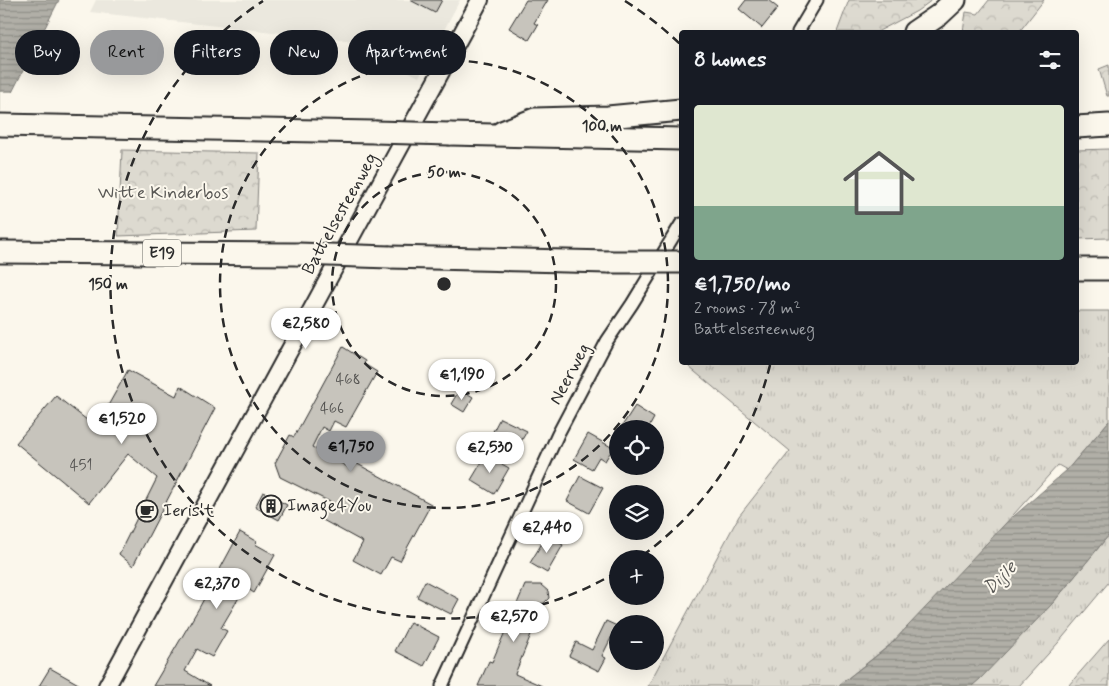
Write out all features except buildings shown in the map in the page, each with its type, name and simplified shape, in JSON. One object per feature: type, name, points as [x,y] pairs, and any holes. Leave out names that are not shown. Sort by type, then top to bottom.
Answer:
[{"type":"highway","points":[[917,30],[940,15],[955,0]]},
{"type":"highway","points":[[492,136],[535,119],[608,117],[679,110]]},
{"type":"highway","points":[[0,125],[679,139]]},
{"type":"highway","points":[[1079,127],[1109,125]]},
{"type":"highway","name":"E19","points":[[0,252],[298,254],[679,262]]},
{"type":"main road","name":"Battelsesteenweg","points":[[107,686],[480,0]]},
{"type":"street","points":[[799,30],[817,0]]},
{"type":"street","name":"Neerweg","points":[[442,686],[558,434],[607,341],[679,227]]},
{"type":"shaded area","points":[[96,0],[460,0],[444,30],[348,30],[348,42],[338,39],[338,30],[270,30],[270,32],[90,12]]},
{"type":"green space","points":[[849,0],[932,0],[917,11],[881,30],[838,30]]},
{"type":"green space","points":[[989,0],[1044,0],[1021,30],[963,30],[966,12],[978,14]]},
{"type":"green space","points":[[1109,65],[1109,96],[1107,96],[1099,69]]},
{"type":"green space","points":[[1109,149],[1109,238],[1079,239],[1079,150]]},
{"type":"green space","name":"Witte Kinderbos","points":[[122,150],[259,153],[256,231],[118,236]]},
{"type":"green space","points":[[1079,311],[1109,311],[1109,421],[1067,470],[1058,465],[970,563],[891,644],[838,686],[648,686],[657,670],[664,670],[664,656],[739,516],[790,451],[689,367],[690,365],[1079,365]]},
{"type":"green space","points":[[1109,535],[1109,582],[1019,686],[972,686],[1052,604]]},
{"type":"green space","points":[[1109,639],[1109,686],[1068,686]]},
{"type":"water","points":[[0,0],[59,0],[44,30],[15,30],[15,75],[21,75],[0,116]]},
{"type":"water","name":"Dijle","points":[[1109,421],[1109,535],[1052,604],[980,679],[972,686],[838,686],[889,646],[1006,523],[1067,470]]},
{"type":"pier","points":[[0,92],[15,92],[0,119]]},
{"type":"place","name":"Image4You","points":[[271,506]]},
{"type":"place","name":"Ieris't","points":[[147,511]]}]
